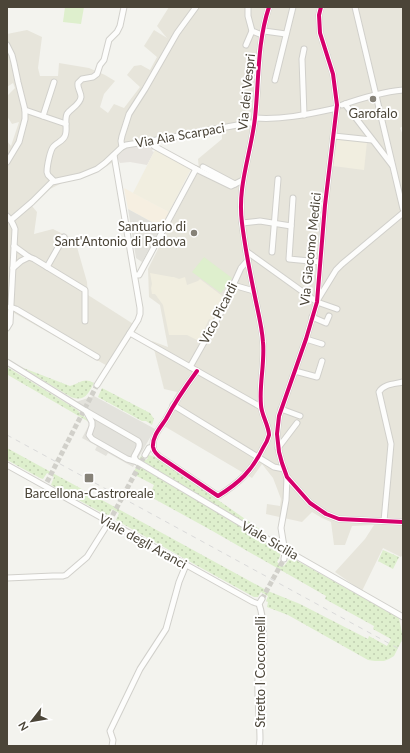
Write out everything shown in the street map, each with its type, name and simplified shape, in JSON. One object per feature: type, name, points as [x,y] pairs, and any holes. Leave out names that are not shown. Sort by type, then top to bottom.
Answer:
[{"type":"street","points":[[7,328],[10,323],[15,229],[14,224],[9,218],[28,205],[54,181],[48,175],[47,170],[52,148],[63,139],[66,134],[68,114],[81,97],[78,83],[82,79],[93,77],[97,74],[100,65],[104,60],[109,40],[117,32],[120,26],[124,7]]},
{"type":"street","points":[[122,147],[122,136],[129,114],[177,33],[196,7]]},
{"type":"street","points":[[246,45],[252,31],[248,16],[248,7]]},
{"type":"street","name":"Via dei Vespri","points":[[268,436],[261,407],[264,357],[263,342],[246,251],[242,223],[241,198],[254,121],[259,57],[269,7]]},
{"type":"street","points":[[275,80],[293,7]]},
{"type":"street","name":"Via Giacomo Medici","points":[[321,7],[319,15],[320,33],[333,74],[337,106],[325,205],[317,302],[306,339],[281,409],[278,423],[278,448],[287,477],[310,503],[326,514],[339,519],[403,522]]},
{"type":"street","points":[[355,7],[403,209]]},
{"type":"street","points":[[252,31],[286,34]]},
{"type":"street","points":[[7,47],[14,63],[24,110],[24,124],[20,139],[7,162]]},
{"type":"street","points":[[304,49],[302,59],[304,115]]},
{"type":"street","points":[[43,116],[54,82]]},
{"type":"street","name":"Via Aia Scarpaci","points":[[54,181],[75,178],[92,172],[101,167],[122,147],[131,144],[254,121],[304,115],[375,95],[403,90]]},
{"type":"street","points":[[345,104],[393,167]]},
{"type":"street","points":[[24,110],[66,124]]},
{"type":"street","points":[[334,136],[372,140]]},
{"type":"street","points":[[151,141],[154,146],[231,186],[243,180]]},
{"type":"street","points":[[97,385],[138,320],[140,314],[135,275],[114,155]]},
{"type":"street","points":[[203,167],[235,184]]},
{"type":"street","points":[[135,275],[139,275],[196,169]]},
{"type":"street","points":[[272,252],[278,179]]},
{"type":"street","points":[[397,182],[403,186]]},
{"type":"street","points":[[293,198],[289,259],[320,262]]},
{"type":"street","points":[[317,302],[336,270],[403,213]]},
{"type":"street","points":[[242,223],[260,221],[291,226]]},
{"type":"street","points":[[47,267],[64,237]]},
{"type":"street","points":[[14,246],[29,257],[34,258],[85,290],[86,321]]},
{"type":"street","points":[[246,251],[317,302],[337,309]]},
{"type":"street","points":[[13,268],[21,261],[29,257]]},
{"type":"street","name":"Vico Picardi","points":[[190,367],[220,314],[241,268],[248,260]]},
{"type":"street","points":[[233,285],[254,291]]},
{"type":"street","points":[[10,307],[97,357]]},
{"type":"street","points":[[312,317],[326,323],[329,316]]},
{"type":"street","points":[[130,333],[261,407]]},
{"type":"street","points":[[306,339],[322,344]]},
{"type":"street","points":[[295,371],[318,377],[322,361]]},
{"type":"street","points":[[7,362],[138,441],[140,445],[134,456],[128,459]]},
{"type":"street","points":[[197,371],[158,429],[153,447],[162,459],[218,496],[230,489],[245,476],[258,457],[268,436],[277,436]]},
{"type":"street","points":[[384,521],[391,444],[379,392],[385,386],[403,382]]},
{"type":"street","points":[[173,405],[274,467],[284,469]]},
{"type":"street","points":[[281,409],[300,416]]},
{"type":"street","name":"Viale Sicilia","points":[[86,411],[92,422],[89,433],[91,438],[128,459],[138,462],[284,549],[403,617]]},
{"type":"street","points":[[278,448],[297,423]]},
{"type":"street","points":[[145,455],[149,448],[153,447]]},
{"type":"street","name":"Viale Sicilia","points":[[134,456],[135,460],[138,462]]},
{"type":"street","name":"Viale degli Aranci","points":[[7,465],[45,484],[109,522],[253,602],[260,601]]},
{"type":"street","points":[[284,559],[285,553],[281,528],[286,500],[287,477]]},
{"type":"street","points":[[7,578],[66,575],[87,557],[109,522]]},
{"type":"street","points":[[112,746],[113,740],[110,731],[140,669],[166,630],[179,582],[186,565]]},
{"type":"street","name":"Stretto I Coccomelli","points":[[259,746],[258,677],[263,648],[260,601]]},
{"type":"shaded area","points":[[169,7],[403,7],[403,126],[400,128],[403,135],[403,554],[401,557],[383,548],[362,591],[335,572],[365,539],[374,525],[352,526],[345,545],[334,545],[331,522],[312,512],[302,522],[266,514],[267,504],[280,506],[281,499],[273,478],[262,464],[252,478],[164,426],[162,419],[177,392],[164,389],[152,341],[168,347],[160,305],[149,297],[148,269],[199,170],[198,159],[222,139],[222,133],[141,146],[123,151],[113,162],[101,170],[80,179],[62,183],[50,189],[32,206],[37,212],[34,234],[53,229],[75,240],[87,282],[88,295],[138,327],[111,368],[7,309],[7,141],[11,146],[19,122],[12,124],[7,116],[7,96],[15,88],[13,83],[7,87],[7,34],[27,30],[42,37],[38,68],[40,76],[58,76],[59,63],[89,68],[115,81],[104,94],[100,107],[108,113],[114,104],[124,108],[140,87],[127,75],[134,66],[141,65],[150,70],[157,57],[144,46],[154,30],[167,38],[157,26]]},
{"type":"shaded area","points":[[337,139],[367,142],[364,170],[333,166]]},
{"type":"shaded area","points":[[145,145],[153,149],[152,151],[154,152],[147,165],[130,162],[120,163],[117,157],[124,150]]},
{"type":"shaded area","points":[[155,150],[191,169],[169,212],[133,193]]},
{"type":"shaded area","points":[[124,188],[169,212],[161,227],[128,209]]},
{"type":"shaded area","points":[[128,209],[161,227],[142,262],[136,258]]},
{"type":"shaded area","points":[[150,273],[179,279],[185,277],[187,285],[200,279],[225,298],[214,321],[209,319],[199,341],[187,335],[169,335],[163,305],[155,294],[152,294]]},
{"type":"shaded area","points":[[94,396],[155,429],[133,467],[108,453],[106,456],[95,450],[97,446],[82,438],[95,414],[76,402]]},
{"type":"green space","points":[[65,7],[84,7],[81,24],[63,22]]},
{"type":"green space","points":[[204,257],[232,278],[221,293],[192,272]]},
{"type":"green space","points":[[7,367],[76,409],[89,422],[8,375],[7,376]]},
{"type":"green space","points":[[21,367],[70,386],[82,381],[91,381],[94,383],[90,391],[83,398],[71,397]]},
{"type":"green space","points":[[102,388],[150,413],[154,419],[152,425],[98,397]]},
{"type":"green space","points":[[7,448],[268,591],[300,604],[368,639],[369,636],[387,646],[391,639],[373,629],[374,626],[325,599],[326,596],[149,496],[154,485],[133,474],[137,465],[278,549],[280,556],[277,562],[284,566],[289,560],[294,559],[399,618],[403,638],[394,656],[384,661],[368,660],[288,615],[267,607],[268,602],[266,601],[268,596],[261,592],[258,597],[254,597],[116,520],[119,513],[112,509],[109,515],[104,514],[51,485],[54,477],[47,473],[43,479],[7,460]]},
{"type":"green space","points":[[141,456],[146,460],[148,458],[146,456],[153,456],[194,483],[261,530],[260,532],[139,459]]},
{"type":"green space","points":[[383,550],[399,557],[393,569],[378,561]]},
{"type":"tunnel","points":[[47,482],[97,385]]},
{"type":"tunnel","points":[[109,522],[145,455]]},
{"type":"tunnel","points":[[262,599],[284,559]]},
{"type":"railway","points":[[7,435],[403,651]]},
{"type":"cycle path","points":[[197,371],[157,432],[153,447],[155,453],[159,457],[218,496],[244,476],[259,456],[269,435],[261,405],[263,358],[262,336],[246,251],[241,209],[241,196],[255,118],[260,48],[269,7]]},
{"type":"cycle path","points":[[321,7],[319,15],[320,33],[333,74],[337,105],[325,205],[317,302],[306,339],[279,416],[277,434],[279,452],[287,477],[310,503],[326,514],[339,519],[403,522]]},
{"type":"place","name":"Garofalo","points":[[373,99]]},
{"type":"place","name":"Santuario di Sant'Antonio di Padova","points":[[194,233]]},
{"type":"place","name":"Barcellona-Castroreale","points":[[89,478]]}]
